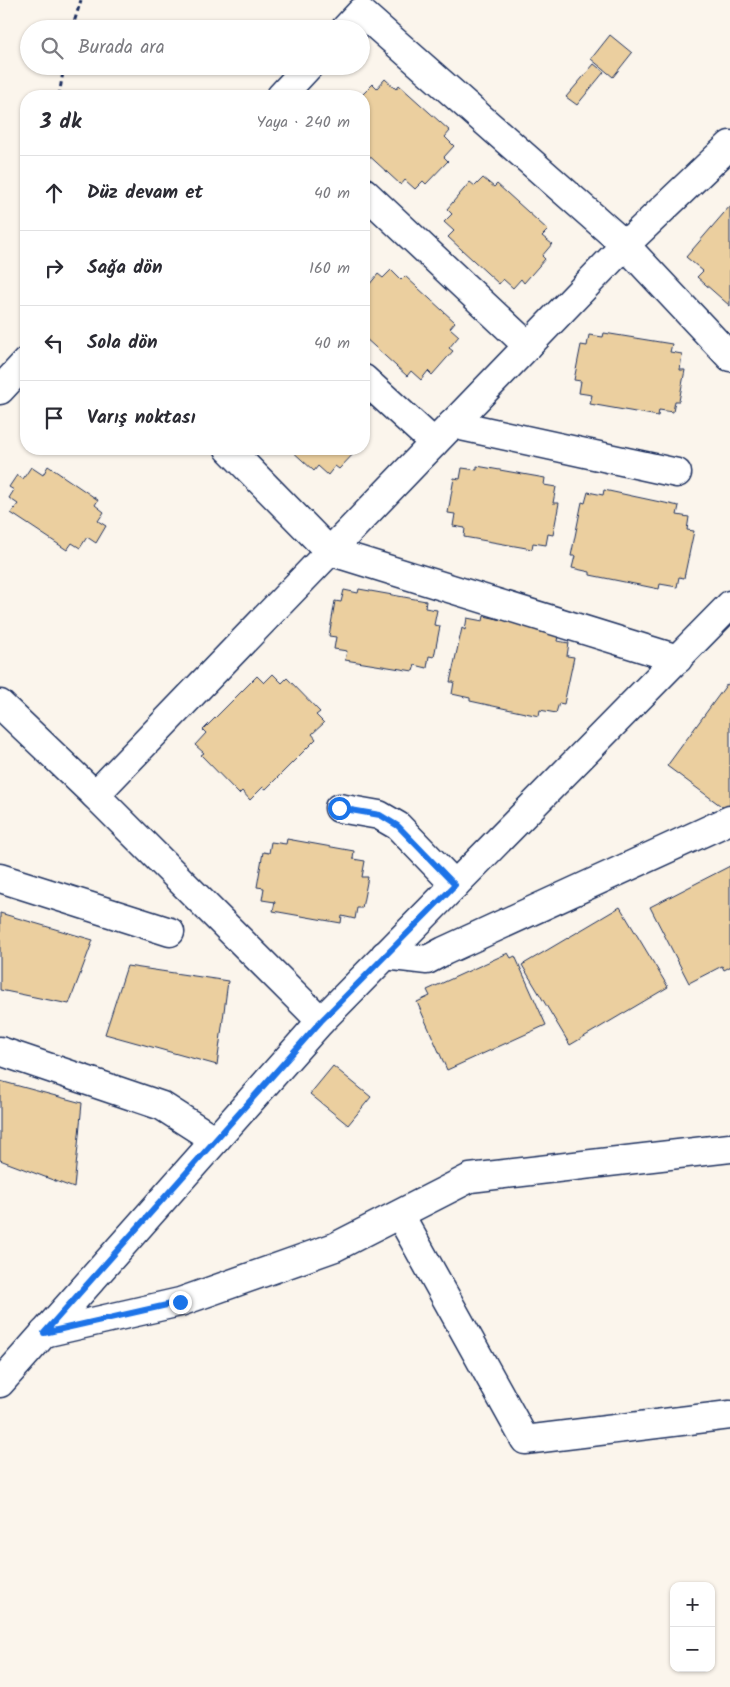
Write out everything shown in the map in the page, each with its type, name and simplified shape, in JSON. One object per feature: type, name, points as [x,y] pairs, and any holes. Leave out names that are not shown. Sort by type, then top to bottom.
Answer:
[{"type":"street","points":[[353,20],[361,12],[625,245],[730,357]]},
{"type":"street","points":[[286,90],[300,75]]},
{"type":"street","points":[[95,795],[625,245],[730,145]]},
{"type":"street","points":[[370,198],[528,346]]},
{"type":"street","points":[[0,390],[20,368]]},
{"type":"street","points":[[370,384],[434,443]]},
{"type":"street","points":[[452,424],[677,473]]},
{"type":"street","points":[[236,455],[329,551],[678,659]]},
{"type":"street","points":[[0,1383],[321,1021],[730,605]]},
{"type":"street","points":[[0,704],[95,795],[321,1021]]},
{"type":"street","points":[[339,808],[380,815],[398,826],[455,885]]},
{"type":"street","points":[[385,955],[427,960],[730,820]]},
{"type":"street","points":[[0,878],[170,932]]},
{"type":"street","points":[[0,1051],[162,1106],[215,1140]]},
{"type":"street","points":[[44,1333],[180,1302],[335,1247],[470,1178],[730,1148]]},
{"type":"street","points":[[400,1215],[525,1440],[730,1415]]},
{"type":"path","points":[[75,20],[81,0]]},
{"type":"path","points":[[60,90],[62,75]]},
{"type":"building","points":[[610,35],[632,53],[613,77],[591,59]]},
{"type":"building","points":[[594,64],[604,72],[577,105],[566,97]]},
{"type":"building","points":[[385,79],[396,89],[399,85],[450,131],[445,137],[454,146],[444,157],[448,161],[426,184],[423,181],[415,189],[405,180],[401,185],[370,157],[370,90],[367,90],[373,84],[377,88]]},
{"type":"building","points":[[483,178],[494,187],[497,184],[548,230],[542,236],[552,244],[542,256],[545,259],[524,283],[521,279],[513,288],[503,279],[499,284],[448,237],[454,231],[444,222],[452,214],[447,209],[470,182],[475,186]]},
{"type":"building","points":[[730,206],[730,306],[697,277],[703,271],[686,257]]},
{"type":"building","points":[[391,270],[401,280],[405,276],[455,322],[450,328],[459,336],[449,348],[453,351],[432,375],[428,371],[421,380],[411,371],[407,376],[370,342],[370,284],[378,274],[383,278]]},
{"type":"building","points":[[604,333],[672,344],[670,352],[682,354],[680,370],[685,370],[679,401],[675,401],[673,412],[659,410],[658,416],[590,404],[592,395],[579,393],[581,381],[574,380],[581,345],[587,346],[589,335],[603,337]]},
{"type":"building","points":[[297,455],[352,455],[339,469],[335,466],[328,475],[318,466],[314,471]]},
{"type":"building","points":[[48,466],[98,500],[95,505],[104,512],[98,521],[106,526],[96,543],[87,537],[80,548],[72,543],[67,550],[11,513],[18,504],[9,498],[14,490],[9,487],[17,475],[23,479],[31,467],[43,475]]},
{"type":"building","points":[[477,466],[545,478],[544,485],[556,487],[553,503],[559,503],[553,535],[548,534],[546,545],[533,543],[532,549],[464,537],[465,528],[453,526],[455,514],[448,513],[454,478],[460,479],[462,468],[477,470]]},
{"type":"building","points":[[604,490],[679,506],[677,515],[689,517],[687,530],[694,531],[684,578],[679,577],[677,587],[660,584],[659,589],[590,575],[590,572],[572,568],[575,556],[571,556],[582,502],[585,503],[588,492],[603,495]]},
{"type":"building","points":[[359,589],[426,601],[425,608],[437,610],[434,625],[440,626],[434,657],[429,656],[427,668],[415,665],[413,671],[345,660],[347,651],[334,649],[336,637],[329,636],[335,601],[341,602],[344,590],[358,593]]},
{"type":"building","points":[[484,616],[559,632],[557,641],[569,643],[567,656],[574,657],[564,704],[559,703],[556,713],[540,710],[539,716],[470,701],[470,698],[452,694],[454,682],[450,682],[462,628],[465,630],[467,618],[483,621]]},
{"type":"building","points":[[273,674],[282,683],[287,678],[320,712],[316,715],[324,723],[312,734],[316,739],[266,789],[263,787],[250,800],[242,791],[239,794],[201,755],[204,753],[195,745],[206,733],[203,730],[257,676],[264,683]]},
{"type":"building","points":[[727,684],[730,686],[730,808],[728,811],[667,766]]},
{"type":"building","points":[[287,839],[354,851],[353,859],[365,861],[362,877],[368,877],[362,908],[357,908],[355,919],[342,916],[341,923],[273,911],[275,902],[262,900],[264,888],[257,887],[263,852],[269,853],[271,842],[286,844]]},
{"type":"building","points":[[730,866],[730,967],[724,970],[722,966],[689,983],[650,907]]},
{"type":"building","points":[[620,907],[668,987],[570,1045],[522,965]]},
{"type":"building","points":[[0,913],[93,940],[69,1004],[0,990]]},
{"type":"building","points":[[508,953],[511,958],[515,956],[546,1025],[447,1070],[417,1002],[430,996],[427,990]]},
{"type":"building","points":[[127,966],[228,981],[217,1065],[105,1034]]},
{"type":"building","points":[[333,1066],[371,1097],[348,1125],[310,1094]]},
{"type":"building","points":[[0,1081],[82,1103],[74,1188],[0,1160]]},
{"type":"route","points":[[180,1302],[44,1333],[321,1021],[455,885],[398,826],[380,815],[339,808]]}]
